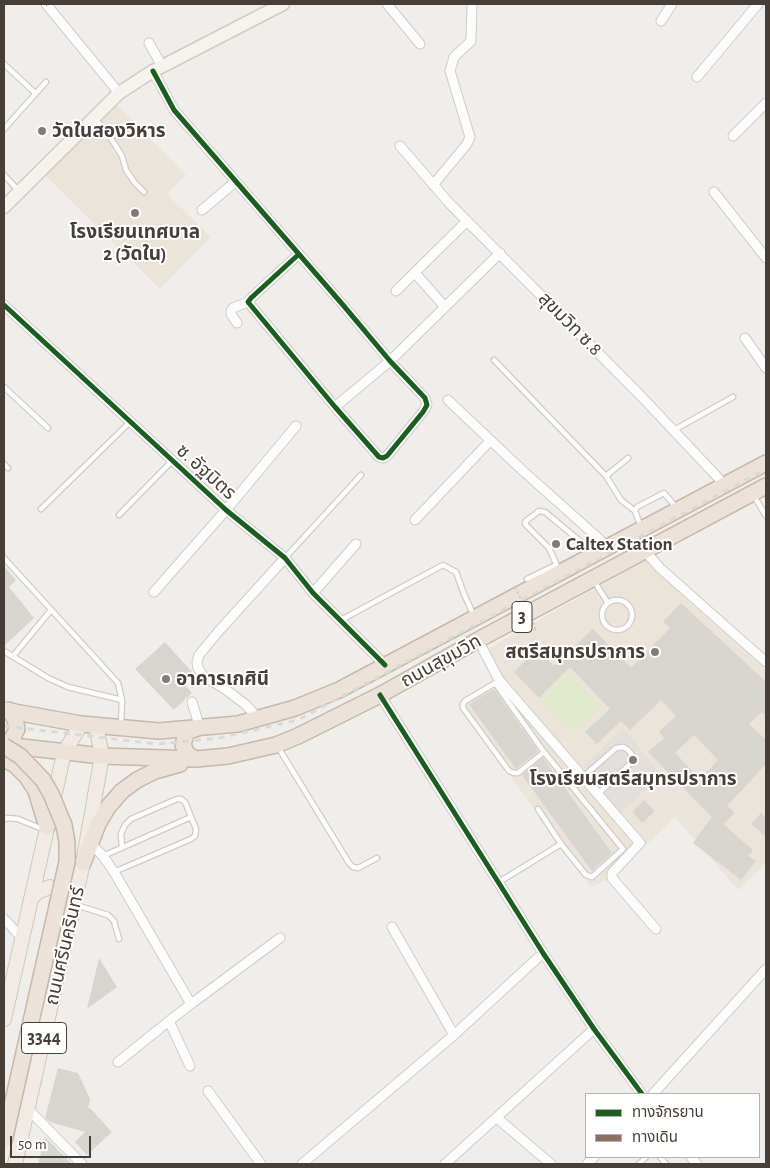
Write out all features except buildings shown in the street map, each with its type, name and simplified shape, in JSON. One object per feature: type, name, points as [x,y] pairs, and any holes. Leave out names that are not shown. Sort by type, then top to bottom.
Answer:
[{"type":"highway","name":"ถนนสุขุมวิท","points":[[7,710],[88,725],[159,731],[238,724],[296,708],[385,665],[475,617],[558,568],[601,550],[766,462]]},
{"type":"highway","name":"ถนนสุขุมวิท","points":[[4,745],[102,756],[196,760],[228,756],[276,745],[298,736],[380,694],[766,486]]},
{"type":"highway","points":[[4,1141],[67,862],[67,842],[64,825],[51,794],[43,780],[20,756],[4,745],[12,739],[17,729],[16,720],[7,710]]},
{"type":"highway","points":[[196,760],[187,754],[183,745],[183,739],[189,731],[200,728]]},
{"type":"highway","points":[[4,759],[14,765],[36,790],[47,829]]},
{"type":"highway","points":[[83,863],[98,824],[108,807],[122,791],[137,780],[155,771],[196,760]]},
{"type":"main road","name":"3344","points":[[4,1019],[64,753],[88,725]]},
{"type":"main road","name":"ถนนศรีนครินทร์","points":[[15,1164],[83,863],[102,756],[88,725]]},
{"type":"main road","points":[[32,897],[44,888],[57,889],[68,897],[73,908]]},
{"type":"street","points":[[46,4],[119,93]]},
{"type":"street","points":[[4,207],[119,93],[157,68],[283,4]]},
{"type":"street","points":[[387,4],[420,44]]},
{"type":"street","points":[[433,185],[467,144],[470,137],[450,71],[454,56],[471,42],[472,4]]},
{"type":"street","points":[[661,20],[672,4]]},
{"type":"street","points":[[697,77],[758,4]]},
{"type":"street","points":[[149,42],[174,110],[390,361],[425,398],[427,405],[423,412],[387,456],[383,458],[379,456],[335,407],[248,302]]},
{"type":"street","points":[[733,136],[766,103]]},
{"type":"street","name":"สุขมวิท ซ.8","points":[[400,146],[467,221],[640,395],[725,485]]},
{"type":"street","points":[[202,210],[235,182]]},
{"type":"street","points":[[714,192],[766,258]]},
{"type":"street","points":[[396,291],[467,221]]},
{"type":"street","points":[[335,407],[390,361],[500,253]]},
{"type":"street","points":[[237,323],[231,314],[233,308],[248,302],[299,254]]},
{"type":"street","points":[[415,274],[445,307]]},
{"type":"street","name":"ซ. อัฐมิตร","points":[[4,305],[226,510],[285,558],[313,593],[385,665]]},
{"type":"street","points":[[745,338],[766,368]]},
{"type":"street","points":[[448,400],[490,441],[596,536],[601,550]]},
{"type":"street","points":[[154,592],[296,426]]},
{"type":"street","points":[[415,520],[490,441]]},
{"type":"street","points":[[313,593],[356,544]]},
{"type":"street","points":[[645,551],[660,568],[766,662]]},
{"type":"street","points":[[259,718],[225,688],[203,676],[197,662],[199,654],[285,558]]},
{"type":"street","points":[[478,640],[497,681],[640,843],[612,873],[612,878],[656,930]]},
{"type":"street","points":[[380,694],[543,953],[594,1029],[641,1093]]},
{"type":"street","points":[[192,702],[200,728]]},
{"type":"street","points":[[90,844],[103,856],[114,872],[190,1004]]},
{"type":"street","points":[[4,919],[23,939]]},
{"type":"street","points":[[392,928],[454,1035]]},
{"type":"street","points":[[118,1062],[190,1004],[280,938]]},
{"type":"street","points":[[302,1164],[454,1035],[543,953]]},
{"type":"street","points":[[654,1093],[766,968]]},
{"type":"street","points":[[169,1021],[190,1066]]},
{"type":"street","points":[[445,1164],[594,1029]]},
{"type":"street","points":[[208,1091],[261,1164]]},
{"type":"street","points":[[28,1109],[82,1164]]},
{"type":"street","points":[[497,1118],[551,1164]]},
{"type":"lane","points":[[4,64],[35,93]]},
{"type":"lane","points":[[4,129],[46,82]]},
{"type":"lane","points":[[94,117],[122,156],[126,170],[144,192]]},
{"type":"lane","points":[[4,175],[19,191]]},
{"type":"lane","points":[[494,360],[606,476],[621,500],[635,511],[642,529]]},
{"type":"lane","points":[[4,387],[48,428]]},
{"type":"lane","points":[[674,430],[734,397]]},
{"type":"lane","points":[[41,508],[130,422]]},
{"type":"lane","points":[[606,476],[628,458]]},
{"type":"lane","points":[[119,515],[172,461]]},
{"type":"lane","points":[[4,464],[8,468]]},
{"type":"lane","points":[[285,558],[361,475]]},
{"type":"lane","points":[[635,511],[638,507],[664,493],[678,510]]},
{"type":"lane","points":[[752,493],[766,516]]},
{"type":"lane","points":[[527,579],[558,568],[549,548],[525,524],[526,521],[539,511],[545,512],[601,550]]},
{"type":"lane","points":[[4,558],[118,683],[122,700],[121,729]]},
{"type":"lane","points":[[341,620],[443,565],[456,572],[475,617]]},
{"type":"lane","points":[[593,579],[608,603]]},
{"type":"lane","points":[[618,600],[628,604],[633,613],[628,626],[615,631],[607,626],[602,612],[608,603],[618,600]]},
{"type":"lane","points":[[14,655],[51,610]]},
{"type":"lane","points":[[4,650],[48,678],[68,687],[122,700]]},
{"type":"lane","points":[[538,809],[586,875],[592,877],[622,852],[623,849],[544,752],[497,681],[463,704],[463,708],[509,771],[518,772],[544,752]]},
{"type":"lane","points":[[276,745],[349,863],[353,867],[358,868],[377,858]]},
{"type":"lane","points":[[583,778],[616,748],[622,747],[628,750],[632,759],[629,765],[598,794]]},
{"type":"lane","points":[[114,872],[191,839],[196,832],[185,802],[177,799],[131,819],[125,825],[121,834],[122,848]]},
{"type":"lane","points":[[103,856],[191,817]]},
{"type":"lane","points":[[4,820],[8,818],[18,819],[47,829]]},
{"type":"lane","points":[[499,882],[562,844]]},
{"type":"lane","points":[[73,908],[108,915],[114,921],[119,940]]},
{"type":"path","points":[[515,588],[536,629],[529,632]]},
{"type":"shaded area","name":"โรงเรียนเทศบาล 2 (วัดใน)","points":[[110,98],[186,175],[167,194],[211,237],[160,289],[40,170]]},
{"type":"shaded area","name":"โรงเรียนสตรีสมุทรปราการ","points":[[646,560],[655,571],[766,670],[766,863],[738,890],[675,817],[612,878],[591,887],[458,704],[503,684],[489,648]]},
{"type":"shaded area","points":[[623,728],[661,775],[620,814],[582,768]]},
{"type":"green space","points":[[567,673],[599,706],[572,733],[540,699]]},
{"type":"railway","points":[[4,726],[157,744],[220,738],[298,720],[766,469]]},
{"type":"cycle path","points":[[153,71],[174,110],[343,305],[390,361],[425,398],[427,405],[423,412],[387,456],[383,458],[379,457],[335,407],[248,302],[251,298],[299,254]]},
{"type":"cycle path","points":[[4,305],[226,510],[285,558],[313,593],[385,665]]},
{"type":"cycle path","points":[[380,695],[543,953],[594,1029],[641,1093]]},
{"type":"place","name":"วัดในสองวิหาร","points":[[42,131]]},
{"type":"place","name":"โรงเรียนเทศบาล 2 (วัดใน)","points":[[135,213]]},
{"type":"place","name":"Caltex Station","points":[[556,544]]},
{"type":"place","name":"สตรีสมุทรปราการ","points":[[655,652]]},
{"type":"place","name":"อาคารเกศินี","points":[[166,679]]},
{"type":"place","name":"โรงเรียนสตรีสมุทรปราการ","points":[[633,760]]}]
